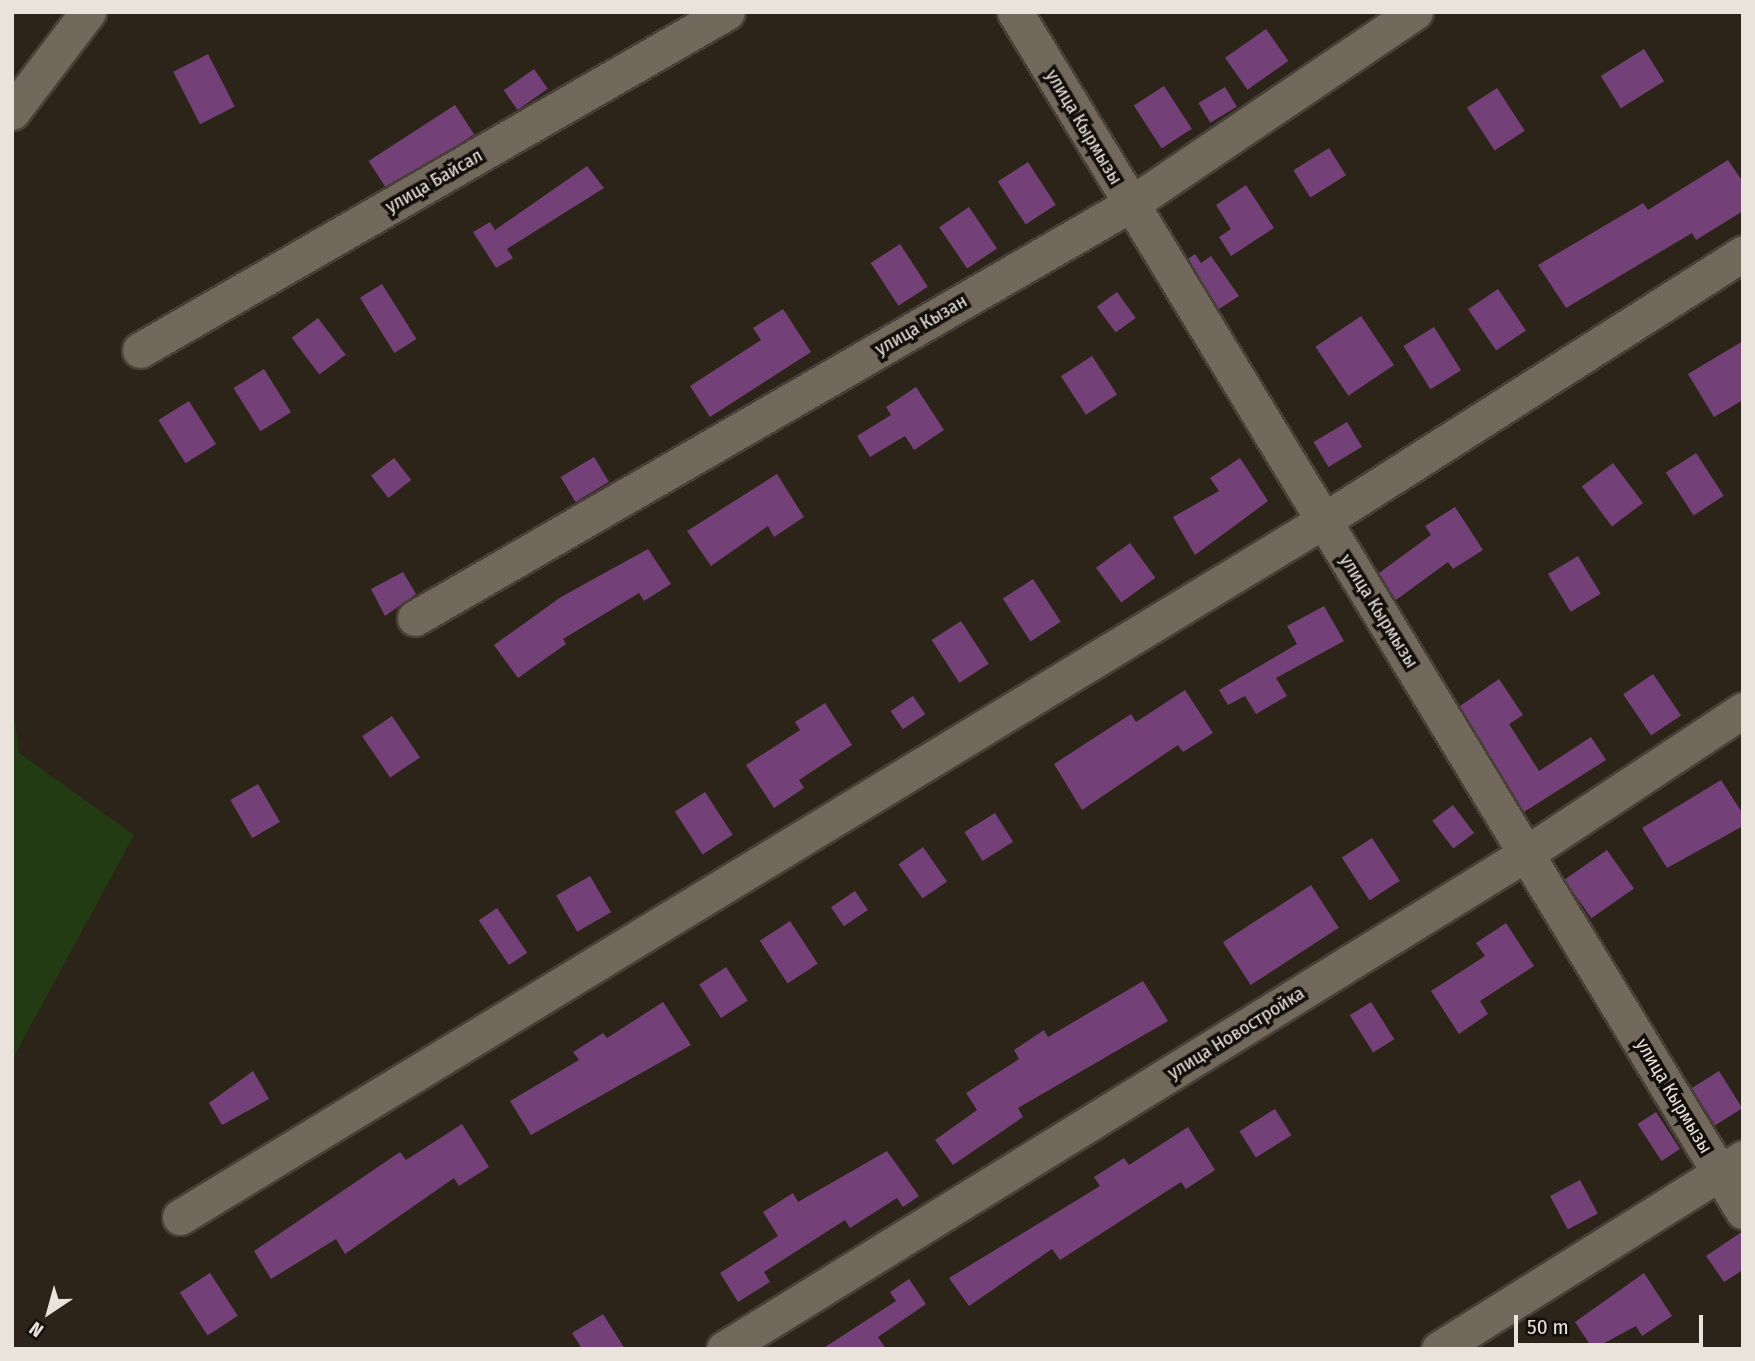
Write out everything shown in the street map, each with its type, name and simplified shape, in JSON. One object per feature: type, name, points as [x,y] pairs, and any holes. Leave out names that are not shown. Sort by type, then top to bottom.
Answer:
[{"type":"street","points":[[12,112],[88,12]]},
{"type":"street","name":"улица Байсал","points":[[140,350],[727,12]]},
{"type":"street","name":"улица Кырмызы","points":[[1014,12],[1527,853],[1731,1165],[1743,1211]]},
{"type":"street","name":"улица Кызан","points":[[415,618],[1131,204],[1415,12]]},
{"type":"street","points":[[180,1217],[1323,521],[1743,253]]},
{"type":"street","name":"улица Новостройка","points":[[724,1349],[1527,853],[1743,710]]},
{"type":"street","points":[[1439,1349],[1731,1165]]},
{"type":"green space","points":[[12,699],[19,753],[134,835],[12,1060]]},
{"type":"building","points":[[1266,29],[1288,61],[1247,90],[1225,58]]},
{"type":"building","points":[[1644,49],[1664,81],[1621,108],[1601,76]]},
{"type":"building","points":[[208,54],[235,107],[200,124],[173,72]]},
{"type":"building","points":[[534,69],[548,89],[517,110],[504,90]]},
{"type":"building","points":[[1164,86],[1192,129],[1162,148],[1134,106]]},
{"type":"building","points":[[1225,87],[1237,107],[1210,123],[1198,103]]},
{"type":"building","points":[[1497,88],[1525,131],[1495,150],[1467,108]]},
{"type":"building","points":[[455,105],[474,134],[388,190],[369,161]]},
{"type":"building","points":[[1329,148],[1346,175],[1310,197],[1293,170]]},
{"type":"building","points":[[1728,160],[1743,182],[1743,211],[1696,240],[1692,233],[1566,308],[1538,265],[1643,203],[1648,210]]},
{"type":"building","points":[[1028,162],[1056,205],[1026,224],[998,182]]},
{"type":"building","points":[[587,166],[604,188],[507,249],[513,258],[496,268],[473,232],[490,222],[495,230]]},
{"type":"building","points":[[1246,185],[1274,228],[1231,256],[1219,237],[1231,229],[1216,205]]},
{"type":"building","points":[[969,207],[997,248],[967,269],[939,227]]},
{"type":"building","points":[[900,244],[928,287],[898,306],[871,263]]},
{"type":"building","points":[[1195,254],[1201,263],[1211,256],[1239,296],[1219,309],[1188,259]]},
{"type":"building","points":[[382,284],[416,339],[394,353],[360,298]]},
{"type":"building","points":[[1498,289],[1526,330],[1496,351],[1468,309]]},
{"type":"building","points":[[1117,292],[1136,318],[1116,333],[1097,307]]},
{"type":"building","points":[[783,309],[811,352],[710,417],[690,386],[761,340],[753,328]]},
{"type":"building","points":[[1361,316],[1394,365],[1348,396],[1315,347]]},
{"type":"building","points":[[318,318],[346,355],[319,375],[292,338]]},
{"type":"building","points":[[1434,327],[1461,370],[1430,389],[1403,346]]},
{"type":"building","points":[[1743,341],[1743,400],[1714,417],[1688,374]]},
{"type":"building","points":[[1092,356],[1117,395],[1086,415],[1061,376]]},
{"type":"building","points":[[264,369],[291,412],[260,431],[233,388]]},
{"type":"building","points":[[916,387],[944,430],[914,450],[905,436],[870,457],[857,436],[891,415],[886,407]]},
{"type":"building","points":[[189,401],[216,444],[185,463],[158,420]]},
{"type":"building","points":[[1347,422],[1362,447],[1329,467],[1314,442]]},
{"type":"building","points":[[1696,453],[1724,496],[1694,515],[1666,473]]},
{"type":"building","points":[[594,457],[609,482],[576,502],[561,477]]},
{"type":"building","points":[[394,458],[411,480],[388,498],[371,476]]},
{"type":"building","points":[[1240,458],[1268,501],[1195,555],[1173,517],[1219,491],[1210,478]]},
{"type":"building","points":[[1613,463],[1643,503],[1612,526],[1582,486]]},
{"type":"building","points":[[777,474],[804,517],[774,537],[768,526],[711,566],[687,531]]},
{"type":"building","points":[[1455,507],[1483,550],[1453,569],[1448,562],[1396,600],[1379,573],[1431,535],[1425,526]]},
{"type":"building","points":[[1130,543],[1155,578],[1121,602],[1096,568]]},
{"type":"building","points":[[648,549],[671,584],[644,601],[639,593],[563,639],[566,644],[518,678],[494,645],[561,597]]},
{"type":"building","points":[[1578,556],[1601,594],[1571,612],[1548,574]]},
{"type":"building","points":[[403,572],[416,594],[385,616],[371,589]]},
{"type":"building","points":[[1033,579],[1061,622],[1031,641],[1003,599]]},
{"type":"building","points":[[1324,606],[1344,641],[1276,678],[1287,696],[1256,714],[1245,696],[1228,705],[1219,690],[1297,644],[1287,626]]},
{"type":"building","points":[[961,621],[989,664],[959,683],[932,640]]},
{"type":"building","points":[[1653,674],[1681,715],[1651,736],[1623,694]]},
{"type":"building","points":[[1499,679],[1523,715],[1509,724],[1539,771],[1591,737],[1606,760],[1524,812],[1460,706]]},
{"type":"building","points":[[1185,690],[1213,733],[1183,752],[1178,745],[1082,810],[1054,764],[1131,714],[1136,722]]},
{"type":"building","points":[[913,696],[925,714],[903,729],[891,711]]},
{"type":"building","points":[[825,703],[852,745],[799,780],[804,788],[774,808],[746,765],[800,730],[795,722]]},
{"type":"building","points":[[392,716],[420,757],[390,778],[362,736]]},
{"type":"building","points":[[1721,780],[1743,814],[1743,826],[1667,868],[1642,828]]},
{"type":"building","points":[[258,784],[280,822],[252,838],[230,800]]},
{"type":"building","points":[[705,792],[733,835],[703,854],[675,812]]},
{"type":"building","points":[[1453,805],[1474,833],[1453,849],[1432,821]]},
{"type":"building","points":[[995,813],[1013,842],[982,861],[964,832]]},
{"type":"building","points":[[1372,838],[1400,881],[1370,900],[1342,858]]},
{"type":"building","points":[[923,847],[947,881],[923,899],[898,864]]},
{"type":"building","points":[[1607,850],[1634,889],[1591,918],[1564,880]]},
{"type":"building","points":[[590,876],[611,912],[577,932],[556,896]]},
{"type":"building","points":[[1311,885],[1339,928],[1251,985],[1223,942]]},
{"type":"building","points":[[855,891],[868,910],[844,926],[831,907]]},
{"type":"building","points":[[497,908],[527,953],[509,965],[479,920]]},
{"type":"building","points":[[790,921],[818,964],[788,983],[760,941]]},
{"type":"building","points":[[1506,923],[1534,966],[1480,1001],[1488,1014],[1459,1034],[1431,991],[1485,956],[1476,943]]},
{"type":"building","points":[[726,967],[748,1001],[721,1018],[699,984]]},
{"type":"building","points":[[1143,981],[1168,1021],[1018,1108],[1023,1117],[953,1165],[935,1140],[977,1110],[966,1093],[1019,1059],[1014,1050],[1044,1030],[1048,1037]]},
{"type":"building","points":[[663,1002],[691,1045],[531,1135],[510,1101],[579,1060],[573,1052],[603,1033],[607,1038]]},
{"type":"building","points":[[1371,1002],[1394,1039],[1373,1053],[1350,1015]]},
{"type":"building","points":[[253,1071],[269,1099],[222,1125],[209,1103]]},
{"type":"building","points":[[1719,1071],[1742,1108],[1715,1125],[1692,1088]]},
{"type":"building","points":[[1275,1109],[1291,1135],[1256,1158],[1239,1131]]},
{"type":"building","points":[[1656,1112],[1680,1149],[1662,1161],[1638,1124]]},
{"type":"building","points":[[462,1124],[489,1167],[459,1186],[454,1178],[345,1254],[336,1239],[271,1279],[254,1251],[400,1152],[406,1160]]},
{"type":"building","points":[[1188,1127],[1215,1170],[1186,1189],[1181,1182],[1060,1260],[1052,1249],[969,1306],[949,1278],[1100,1186],[1094,1177],[1124,1158],[1129,1165]]},
{"type":"building","points":[[887,1151],[919,1196],[903,1207],[897,1198],[850,1228],[845,1220],[764,1272],[770,1282],[738,1302],[720,1273],[778,1236],[763,1212],[793,1193],[798,1202]]},
{"type":"building","points":[[1580,1180],[1598,1214],[1568,1230],[1550,1196]]},
{"type":"building","points":[[1743,1231],[1743,1270],[1724,1282],[1706,1256]]},
{"type":"building","points":[[210,1273],[238,1316],[208,1335],[180,1293]]},
{"type":"building","points":[[1644,1273],[1672,1316],[1642,1336],[1636,1326],[1593,1349],[1575,1322]]},
{"type":"building","points":[[909,1279],[926,1304],[878,1337],[886,1349],[822,1349],[896,1301],[890,1292]]},
{"type":"building","points":[[603,1314],[625,1349],[582,1349],[572,1333]]}]
